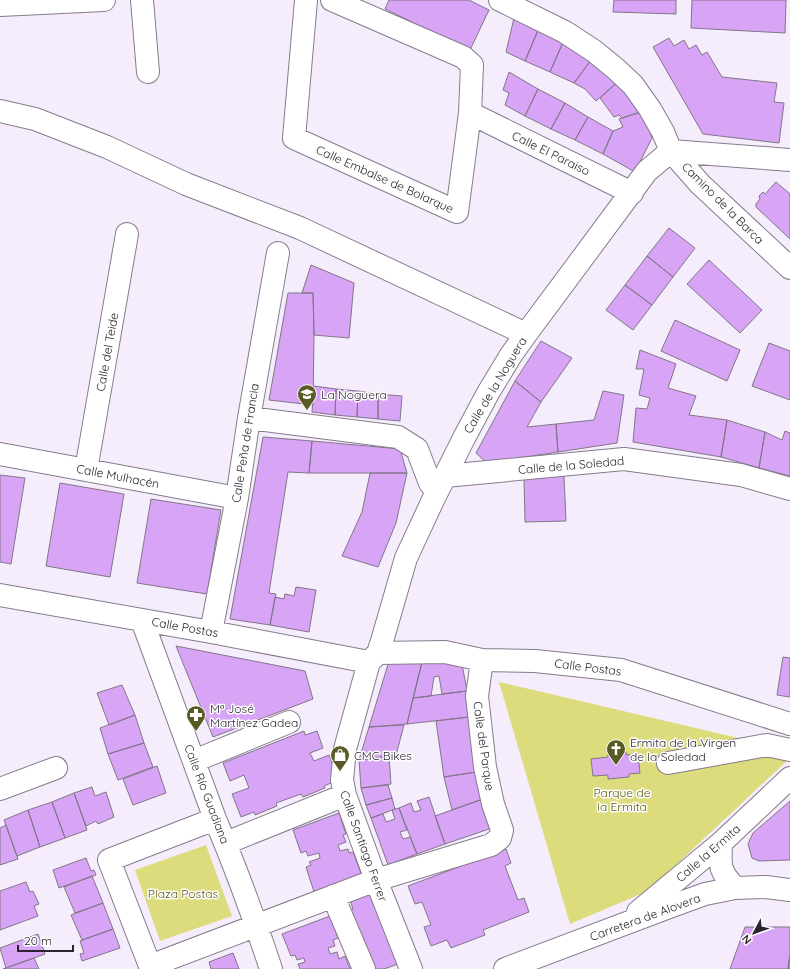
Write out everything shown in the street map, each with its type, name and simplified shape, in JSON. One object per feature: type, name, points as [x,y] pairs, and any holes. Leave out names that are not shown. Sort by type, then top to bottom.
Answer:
[{"type":"street","points":[[0,5],[104,0]]},
{"type":"street","points":[[142,0],[148,72]]},
{"type":"street","name":"Calle Embalse de Bolarque","points":[[306,0],[294,138],[458,212],[470,112],[472,65],[462,57],[332,0]]},
{"type":"street","name":"Camino de la Barca","points":[[500,0],[565,32],[594,51],[616,68],[633,85],[650,109],[663,132],[671,151],[700,184],[790,268]]},
{"type":"street","points":[[0,111],[42,122],[107,147],[186,184],[300,228],[526,334]]},
{"type":"street","name":"Calle El Paraiso","points":[[470,112],[632,193]]},
{"type":"street","points":[[671,151],[790,160]]},
{"type":"street","name":"Calle de la Noguera","points":[[373,658],[406,558],[441,484],[488,392],[526,334],[647,171],[671,151]]},
{"type":"street","name":"Calle del Teide","points":[[86,470],[127,234]]},
{"type":"street","name":"Calle Peña de Francia","points":[[211,632],[237,498],[249,418],[278,253]]},
{"type":"street","points":[[249,418],[398,436],[417,449],[430,483],[441,484]]},
{"type":"street","name":"Calle Mulhacén","points":[[0,454],[237,498]]},
{"type":"street","name":"Calle de la Soledad","points":[[441,484],[624,459],[741,475],[790,489]]},
{"type":"street","name":"Calle Postas","points":[[0,595],[211,632],[373,658],[445,652],[482,660],[535,660],[621,670],[790,724]]},
{"type":"street","name":"Calle Río Guadiana","points":[[142,620],[215,819],[226,843],[271,969]]},
{"type":"street","name":"Calle Santiago Ferrer","points":[[373,658],[344,749],[342,780],[345,795],[376,880],[411,969]]},
{"type":"street","name":"Calle del Parque","points":[[376,880],[491,845],[500,838],[502,830],[493,804],[485,767],[477,696],[482,660]]},
{"type":"street","points":[[194,761],[289,722]]},
{"type":"street","points":[[668,763],[767,745],[790,750]]},
{"type":"street","points":[[0,789],[56,768]]},
{"type":"street","name":"Calle la Ermita","points":[[623,924],[721,843],[790,778]]},
{"type":"street","points":[[226,843],[345,795]]},
{"type":"street","points":[[215,819],[109,860],[150,966],[376,880]]},
{"type":"street","points":[[721,843],[720,866],[724,876],[735,888]]},
{"type":"street","name":"Carretera de Alovera","points":[[504,969],[705,894],[735,888],[766,887],[790,890]]},
{"type":"street","points":[[333,896],[364,969]]},
{"type":"green space","name":"Parque de la Ermita","points":[[499,682],[790,750],[790,758],[648,891],[570,924]]},
{"type":"green space","name":"Plaza Postas","points":[[206,845],[232,916],[160,941],[135,870]]},
{"type":"building","points":[[389,0],[469,0],[489,10],[470,50],[385,9]]},
{"type":"building","points":[[614,0],[676,0],[676,14],[613,12]]},
{"type":"building","points":[[692,0],[786,0],[785,33],[691,28]]},
{"type":"building","points":[[514,18],[539,28],[525,61],[506,52]]},
{"type":"building","points":[[539,28],[564,40],[550,72],[525,61]]},
{"type":"building","points":[[669,38],[674,46],[684,40],[689,49],[696,45],[702,55],[707,52],[722,77],[777,83],[774,102],[784,103],[779,143],[703,134],[653,47]]},
{"type":"building","points":[[564,40],[594,56],[574,83],[550,72]]},
{"type":"building","points":[[594,56],[621,79],[596,101],[585,89],[574,83]]},
{"type":"building","points":[[509,72],[538,89],[525,116],[505,105],[509,93],[503,90]]},
{"type":"building","points":[[621,79],[644,111],[622,118],[619,115],[614,117],[600,98]]},
{"type":"building","points":[[538,89],[565,103],[551,129],[525,116]]},
{"type":"building","points":[[565,103],[588,117],[575,140],[551,129]]},
{"type":"building","points":[[644,111],[652,138],[635,172],[603,154],[613,131],[623,127],[619,119]]},
{"type":"building","points":[[588,117],[613,131],[603,154],[575,140]]},
{"type":"building","points":[[776,182],[790,194],[790,239],[756,207],[756,204],[760,199],[759,196],[763,192],[765,194]]},
{"type":"building","points":[[669,228],[695,248],[673,277],[647,256]]},
{"type":"building","points":[[647,256],[673,277],[652,305],[625,285]]},
{"type":"building","points":[[709,260],[762,310],[740,333],[687,284]]},
{"type":"building","points":[[311,265],[354,283],[349,338],[314,335],[313,293],[302,293]]},
{"type":"building","points":[[625,285],[652,305],[633,330],[606,310]]},
{"type":"building","points":[[288,293],[313,293],[313,405],[269,400]]},
{"type":"building","points":[[675,320],[740,350],[727,381],[661,351]]},
{"type":"building","points":[[541,341],[572,358],[541,402],[515,381]]},
{"type":"building","points":[[769,343],[790,351],[790,400],[752,386]]},
{"type":"building","points":[[640,350],[676,364],[668,388],[696,396],[689,415],[727,420],[721,457],[633,442],[636,408],[647,409],[650,398],[639,395],[644,369],[636,369]]},
{"type":"building","points":[[515,381],[541,402],[527,427],[556,424],[558,452],[487,463],[476,453]]},
{"type":"building","points":[[314,386],[336,389],[335,415],[312,412]]},
{"type":"building","points":[[336,389],[358,391],[357,417],[335,415]]},
{"type":"building","points":[[358,391],[378,394],[378,419],[357,417]]},
{"type":"building","points":[[603,391],[624,395],[617,443],[558,452],[556,424],[594,420]]},
{"type":"building","points":[[378,394],[402,396],[400,421],[378,419]]},
{"type":"building","points":[[727,420],[765,432],[759,468],[721,457]]},
{"type":"building","points":[[785,431],[790,433],[790,476],[759,468],[765,432],[782,440]]},
{"type":"building","points":[[263,437],[312,441],[309,473],[288,472],[269,593],[276,594],[270,625],[230,619]]},
{"type":"building","points":[[312,441],[400,449],[407,473],[309,473]]},
{"type":"building","points":[[370,473],[407,473],[396,523],[378,567],[342,556],[362,512]]},
{"type":"building","points":[[0,475],[25,478],[11,564],[0,562]]},
{"type":"building","points":[[564,476],[566,521],[525,522],[524,479]]},
{"type":"building","points":[[60,483],[124,494],[110,577],[46,566]]},
{"type":"building","points":[[151,499],[221,510],[207,594],[137,583]]},
{"type":"building","points":[[296,587],[316,590],[309,632],[270,625],[275,597],[284,599],[285,594],[294,596]]},
{"type":"building","points":[[176,646],[305,671],[313,699],[213,737]]},
{"type":"building","points":[[783,657],[790,658],[790,697],[777,695]]},
{"type":"building","points":[[389,661],[422,662],[407,724],[369,727]]},
{"type":"building","points":[[422,662],[462,664],[467,691],[442,694],[439,676],[434,677],[431,696],[413,698]]},
{"type":"building","points":[[122,685],[135,715],[109,725],[97,693]]},
{"type":"building","points":[[467,691],[469,717],[407,724],[413,698]]},
{"type":"building","points":[[135,715],[144,743],[108,754],[100,728]]},
{"type":"building","points":[[469,717],[476,772],[444,777],[436,721]]},
{"type":"building","points":[[404,725],[396,755],[359,760],[369,727]]},
{"type":"building","points":[[304,731],[305,735],[317,731],[323,748],[310,753],[314,761],[329,755],[338,780],[324,786],[325,788],[303,797],[301,794],[276,803],[277,806],[255,815],[254,812],[241,817],[232,794],[249,788],[244,775],[230,781],[223,763]]},
{"type":"building","points":[[144,743],[153,767],[118,780],[108,754]]},
{"type":"building","name":"Ermita de la Virgen de la Soledad","points":[[626,752],[626,755],[638,754],[640,773],[629,774],[629,777],[608,779],[608,775],[593,776],[591,759],[608,757],[608,754]]},
{"type":"building","points":[[389,756],[391,784],[361,788],[359,760]]},
{"type":"building","points":[[157,766],[166,793],[133,805],[123,779]]},
{"type":"building","points":[[476,772],[483,799],[452,810],[444,777]]},
{"type":"building","points":[[388,785],[392,798],[366,805],[361,788]]},
{"type":"building","points":[[92,787],[95,796],[106,792],[114,817],[98,824],[96,821],[86,826],[74,793]]},
{"type":"building","points":[[74,793],[87,830],[65,838],[52,802]]},
{"type":"building","points":[[429,797],[445,844],[417,854],[399,808],[411,803],[414,812],[421,810],[417,801]]},
{"type":"building","points":[[392,798],[395,809],[371,818],[366,805]]},
{"type":"building","points":[[483,799],[492,828],[445,844],[435,816]]},
{"type":"building","points":[[790,801],[790,860],[759,861],[752,858],[748,844],[753,833]]},
{"type":"building","points":[[52,802],[65,838],[40,847],[28,810]]},
{"type":"building","points":[[399,808],[407,830],[400,832],[403,839],[410,837],[417,854],[388,865],[371,818],[383,814],[386,822],[395,819],[392,810]]},
{"type":"building","points":[[28,810],[40,847],[17,856],[4,820]]},
{"type":"building","points":[[339,813],[346,834],[343,835],[346,842],[338,845],[340,851],[348,849],[349,853],[353,852],[363,879],[315,895],[306,867],[311,865],[309,862],[320,858],[319,853],[308,856],[306,851],[301,853],[293,830]]},
{"type":"building","points":[[6,825],[18,859],[0,865],[0,828]]},
{"type":"building","points":[[506,849],[511,863],[505,866],[518,900],[524,898],[529,912],[483,930],[485,935],[451,948],[447,940],[431,946],[424,927],[431,925],[422,902],[415,904],[408,886]]},
{"type":"building","points":[[86,858],[91,871],[94,870],[96,875],[59,888],[53,870]]},
{"type":"building","points":[[92,876],[103,903],[75,913],[64,887]]},
{"type":"building","points":[[26,882],[30,892],[33,891],[39,904],[34,906],[38,916],[0,930],[0,891]]},
{"type":"building","points":[[378,890],[404,962],[384,969],[375,969],[372,959],[366,962],[348,911],[353,909],[350,900]]},
{"type":"building","points":[[103,903],[113,929],[82,940],[71,915]]},
{"type":"building","points":[[330,916],[338,938],[333,940],[335,946],[328,948],[330,954],[337,952],[339,959],[345,956],[350,969],[300,969],[298,964],[305,962],[304,958],[297,960],[295,955],[291,956],[282,934]]},
{"type":"building","points":[[745,927],[790,927],[790,955],[788,969],[730,969]]},
{"type":"building","points":[[113,929],[120,948],[82,961],[80,954],[84,953],[80,941]]},
{"type":"building","points":[[38,934],[45,954],[6,968],[0,948]]},
{"type":"building","points":[[233,953],[239,969],[211,969],[209,962]]},
{"type":"building","points":[[790,955],[790,969],[788,969]]},
{"type":"building","points":[[34,958],[39,969],[3,969],[6,968]]},
{"type":"place","name":"La Noguera","points":[[307,411]]},
{"type":"place","name":"Mª José Martínez Gadea","points":[[196,732]]},
{"type":"place","name":"Ermita de la Virgen de la Soledad","points":[[616,766]]},
{"type":"place","name":"CMC Bikes","points":[[340,772]]}]
